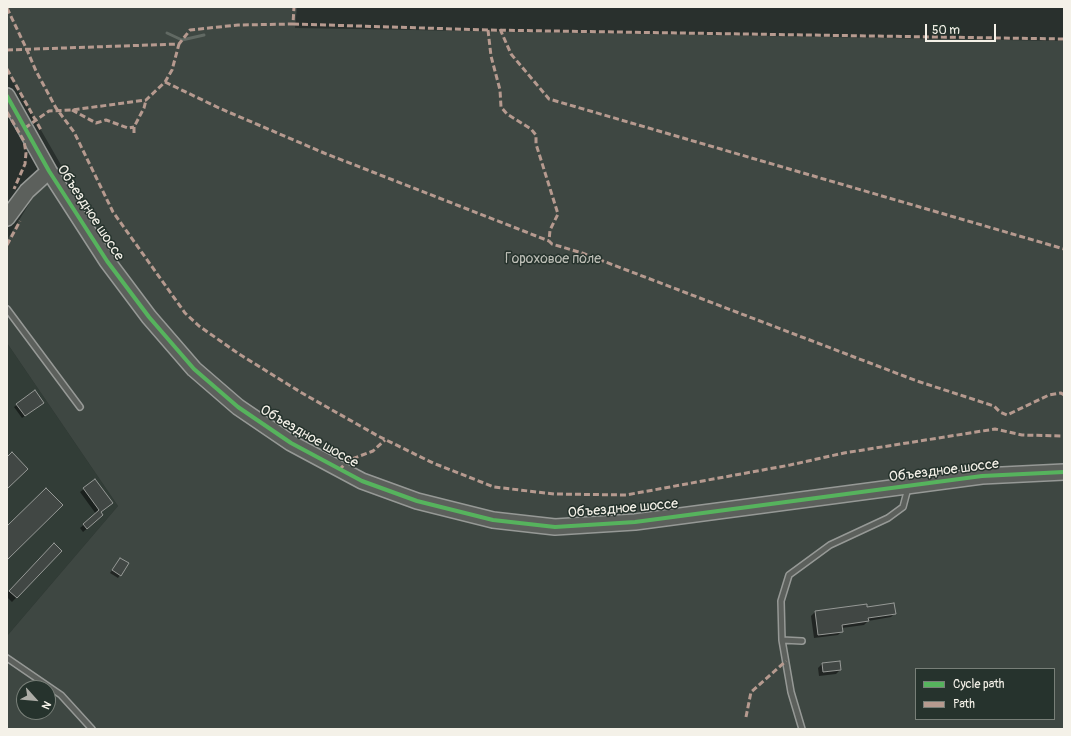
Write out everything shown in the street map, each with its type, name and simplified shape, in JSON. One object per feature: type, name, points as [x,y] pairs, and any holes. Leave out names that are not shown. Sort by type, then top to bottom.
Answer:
[{"type":"street","name":"Объездное шоссе","points":[[7,96],[49,171],[127,289],[172,346],[194,369],[238,406],[291,442],[339,470],[390,492],[441,509],[493,520],[555,527],[635,522],[982,476],[1064,472]]},
{"type":"street","points":[[27,191],[37,167],[37,149]]},
{"type":"street","points":[[7,218],[27,191],[49,171]]},
{"type":"lane","points":[[7,309],[80,407]]},
{"type":"lane","points":[[802,729],[791,692],[782,640],[781,600],[789,575],[830,545],[888,518],[903,507],[908,485]]},
{"type":"lane","points":[[782,640],[802,641]]},
{"type":"lane","points":[[7,658],[61,695],[92,729]]},
{"type":"shaded area","points":[[7,343],[118,506],[7,636]]},
{"type":"green space","name":"Гороховое поле","points":[[7,7],[297,7],[295,28],[1064,41],[1064,729],[7,729],[7,636],[118,506],[7,343],[7,240],[49,171],[82,222],[84,205],[7,71]]},
{"type":"building","points":[[35,390],[44,403],[25,416],[16,404]]},
{"type":"building","points":[[12,452],[28,469],[7,489],[7,457]]},
{"type":"building","points":[[95,479],[113,503],[101,512],[103,515],[87,529],[83,524],[99,510],[83,488]]},
{"type":"building","points":[[46,488],[63,505],[7,560],[7,526]]},
{"type":"building","points":[[54,543],[62,551],[17,598],[9,591]]},
{"type":"building","points":[[120,558],[129,563],[121,576],[112,570]]},
{"type":"building","points":[[894,603],[896,614],[868,618],[869,621],[842,625],[843,632],[818,635],[815,611],[867,604],[867,607]]},
{"type":"building","points":[[840,661],[841,670],[823,672],[822,663]]},
{"type":"waterway","points":[[167,33],[182,40],[204,35]]},
{"type":"marked path","points":[[7,50],[179,44],[190,30],[238,25],[293,24],[294,7]]},
{"type":"marked path","points":[[7,8],[36,71],[56,108],[74,132],[113,212],[185,313],[199,326],[239,354],[302,393],[378,436],[433,463],[494,487],[554,494],[626,495],[790,465],[844,453],[995,429],[1022,435],[1064,436]]},
{"type":"marked path","points":[[293,24],[488,30],[1064,39]]},
{"type":"marked path","points":[[500,29],[511,54],[549,99],[1064,249]]},
{"type":"marked path","points":[[488,30],[491,56],[500,90],[501,107],[507,114],[531,129],[536,135],[536,144],[558,214],[550,230],[549,241],[552,244],[582,253],[917,381],[994,406],[1000,412],[1007,415],[1049,395],[1061,393],[1064,395]]},
{"type":"marked path","points":[[25,128],[49,111],[72,110],[146,100],[165,82],[172,70],[179,44]]},
{"type":"marked path","points":[[7,69],[41,130]]},
{"type":"marked path","points":[[165,82],[219,108],[324,153],[549,241]]},
{"type":"marked path","points":[[134,133],[134,127],[144,108],[146,100]]},
{"type":"marked path","points":[[72,110],[96,123],[106,120],[128,128],[134,127]]},
{"type":"marked path","points":[[7,112],[24,141],[26,153],[25,164],[14,189]]},
{"type":"marked path","points":[[7,245],[20,221]]},
{"type":"marked path","points":[[339,470],[349,460],[373,451],[385,440]]},
{"type":"marked path","points":[[746,717],[751,692],[786,661]]},
{"type":"cycle path","points":[[7,96],[49,171],[107,261],[149,317],[194,369],[238,407],[291,443],[362,481],[417,501],[493,520],[555,527],[635,522],[982,476],[1064,472]]}]
